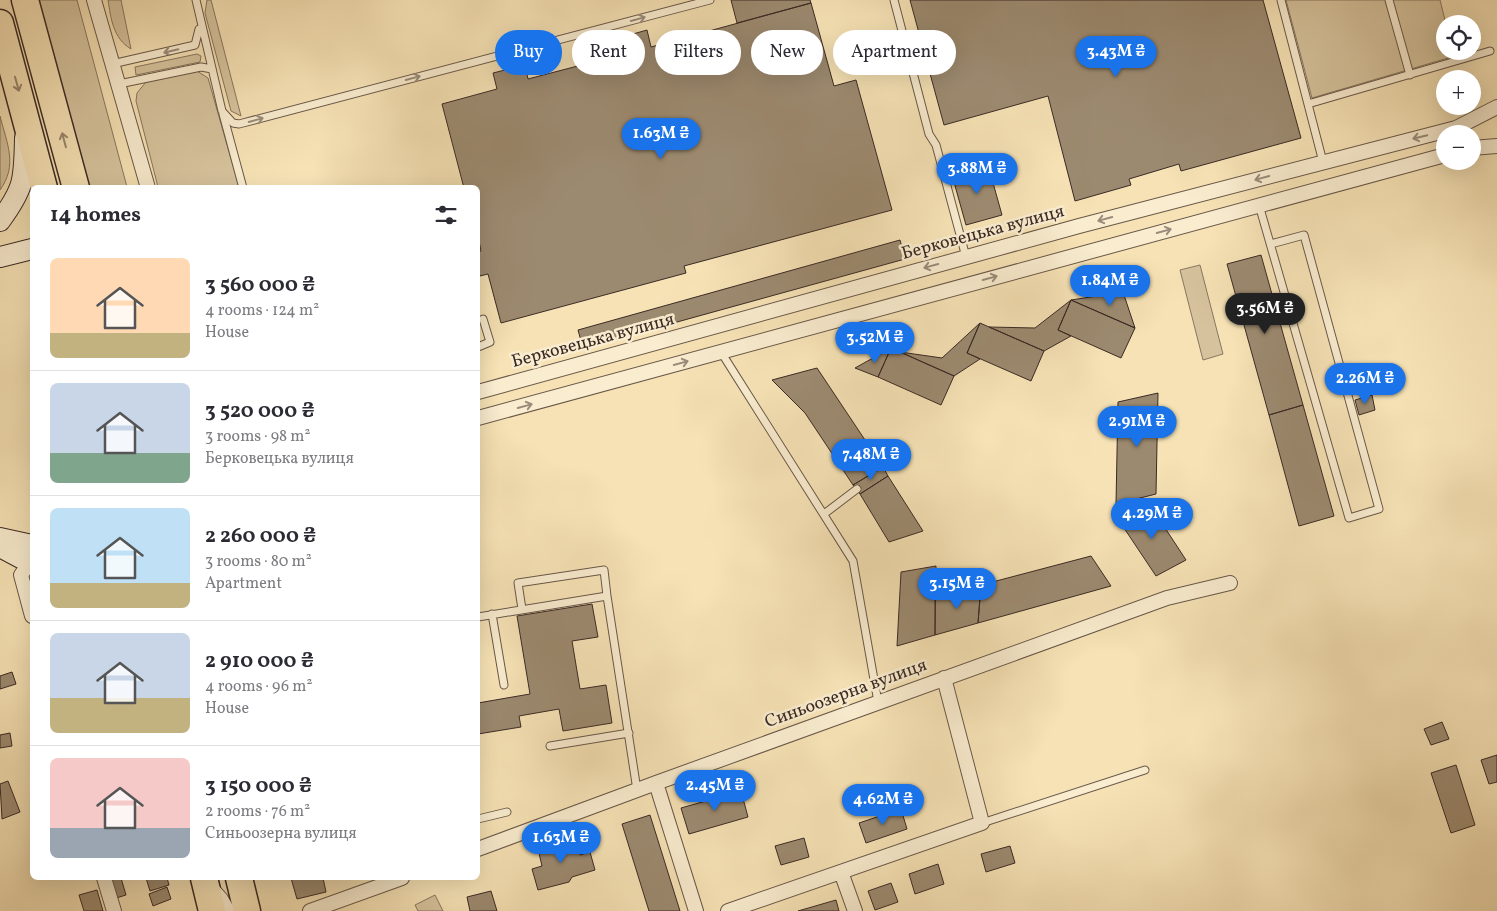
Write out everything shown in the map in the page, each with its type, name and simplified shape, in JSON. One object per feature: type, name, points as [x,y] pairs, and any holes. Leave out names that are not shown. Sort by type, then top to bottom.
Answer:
[{"type":"highway","points":[[25,0],[75,185]]},
{"type":"highway","points":[[0,23],[43,185]]},
{"type":"highway","points":[[239,880],[247,911]]},
{"type":"highway","points":[[205,881],[212,911]]},
{"type":"main road","points":[[0,221],[16,199],[24,181],[25,111]]},
{"type":"main road","points":[[0,257],[30,250]]},
{"type":"main road","points":[[0,538],[30,556]]},
{"type":"main road","points":[[0,547],[30,556]]},
{"type":"street","points":[[94,0],[147,185]]},
{"type":"street","name":"Берковецька вулиця","points":[[480,391],[966,257],[1456,128],[1497,107]]},
{"type":"street","points":[[1481,147],[1497,146]]},
{"type":"street","points":[[480,417],[1259,204],[1436,158]]},
{"type":"street","points":[[140,160],[140,185]]},
{"type":"street","points":[[30,560],[21,575],[30,609]]},
{"type":"street","name":"Синьоозерна вулиця","points":[[480,849],[656,783],[1167,598],[1230,583]]},
{"type":"street","points":[[728,911],[982,823],[944,678]]},
{"type":"street","points":[[656,783],[696,911]]},
{"type":"street","points":[[841,872],[855,911]]},
{"type":"street","points":[[105,880],[114,911]]},
{"type":"street","points":[[318,910],[397,880]]},
{"type":"street","points":[[205,881],[222,898],[228,911]]},
{"type":"lane","points":[[196,0],[222,111],[242,185]]},
{"type":"lane","points":[[222,111],[233,123],[244,123],[710,0]]},
{"type":"lane","points":[[894,0],[929,134],[936,145],[966,257]]},
{"type":"lane","points":[[1281,0],[1323,162]]},
{"type":"lane","points":[[1390,0],[1410,74]]},
{"type":"lane","points":[[112,64],[195,45],[200,21]]},
{"type":"lane","points":[[1308,104],[1490,51]]},
{"type":"lane","points":[[119,84],[201,67],[212,69]]},
{"type":"lane","points":[[1259,204],[1349,518],[1379,509],[1304,235],[1271,244]]},
{"type":"lane","points":[[480,346],[490,342],[483,319]]},
{"type":"lane","points":[[721,352],[853,561],[878,702]]},
{"type":"lane","points":[[824,514],[857,489]]},
{"type":"lane","points":[[522,609],[518,583],[604,570],[637,790]]},
{"type":"lane","points":[[480,617],[607,596]]},
{"type":"lane","points":[[492,614],[504,685]]},
{"type":"lane","points":[[550,746],[628,733]]},
{"type":"lane","points":[[982,823],[1145,770]]},
{"type":"lane","points":[[480,819],[507,812]]},
{"type":"shaded area","points":[[38,0],[77,0],[126,185],[86,185]]},
{"type":"shaded area","points":[[108,0],[121,0],[131,49],[125,45],[117,34],[112,21]]},
{"type":"shaded area","points":[[207,0],[211,0],[241,116],[231,111],[205,13]]},
{"type":"shaded area","points":[[1286,0],[1440,0],[1444,15],[1436,15],[1436,60],[1441,60],[1312,98]]},
{"type":"shaded area","points":[[197,54],[201,56],[200,62],[136,75],[135,67]]},
{"type":"shaded area","points":[[197,71],[208,78],[238,185],[157,185],[136,101],[137,93],[146,82]]},
{"type":"shaded area","points":[[0,116],[8,145],[10,163],[9,172],[0,190]]},
{"type":"shaded area","points":[[1200,265],[1223,354],[1203,360],[1180,270]]},
{"type":"shaded area","points":[[435,895],[443,911],[418,911],[415,905]]},
{"type":"building","points":[[731,0],[810,0],[811,3],[737,23]]},
{"type":"building","points":[[910,0],[1263,0],[1301,138],[1181,171],[1179,164],[1129,179],[1131,185],[1075,201],[1048,96],[944,125],[930,75],[956,75],[956,30],[918,30]]},
{"type":"building","points":[[811,3],[818,30],[751,30],[751,75],[823,75],[823,46],[834,86],[856,80],[892,210],[684,266],[686,273],[501,323],[488,274],[480,276],[480,185],[463,185],[442,104],[497,89],[493,73],[495,72],[495,75],[527,75],[528,79],[543,75],[562,75],[562,70],[572,68],[572,75],[645,75],[645,31],[647,30],[651,47],[655,46],[655,75],[741,75],[741,30],[713,30]]},
{"type":"building","points":[[988,165],[1002,215],[966,225],[952,175]]},
{"type":"building","points":[[900,240],[905,259],[583,348],[578,330]]},
{"type":"building","points":[[1261,255],[1303,405],[1269,415],[1227,264]]},
{"type":"building","points":[[1123,292],[1135,328],[1071,300]]},
{"type":"building","points":[[1071,300],[1135,328],[1121,358],[1058,330]]},
{"type":"building","points":[[1071,300],[1058,330],[1071,336],[1044,351],[989,327],[1035,328]]},
{"type":"building","points":[[980,323],[1044,351],[1031,381],[967,353]]},
{"type":"building","points":[[980,323],[967,353],[980,359],[954,376],[900,352],[942,358]]},
{"type":"building","points":[[891,348],[954,376],[941,405],[878,377]]},
{"type":"building","points":[[891,348],[878,377],[855,368]]},
{"type":"building","points":[[817,368],[883,467],[853,485],[805,413],[772,380]]},
{"type":"building","points":[[1158,393],[1156,494],[1116,504],[1118,402]]},
{"type":"building","points":[[1372,395],[1375,410],[1359,415],[1355,400]]},
{"type":"building","points":[[1303,405],[1334,516],[1299,526],[1269,415]]},
{"type":"building","points":[[883,467],[888,476],[860,494],[853,485]]},
{"type":"building","points":[[888,476],[923,531],[889,542],[860,494]]},
{"type":"building","points":[[1152,508],[1186,560],[1156,576],[1120,522],[1121,515]]},
{"type":"building","points":[[1091,556],[1111,586],[978,623],[981,585]]},
{"type":"building","points":[[936,566],[935,635],[897,646],[901,572]]},
{"type":"building","points":[[981,585],[978,623],[935,635],[935,599]]},
{"type":"building","points":[[592,604],[598,637],[572,641],[580,689],[606,685],[612,723],[563,731],[559,709],[519,716],[521,727],[480,734],[480,703],[530,694],[517,616]]},
{"type":"building","points":[[12,672],[16,684],[0,689],[0,676]]},
{"type":"building","points":[[1442,722],[1449,739],[1431,745],[1424,729]]},
{"type":"building","points":[[10,733],[12,746],[0,748],[0,735]]},
{"type":"building","points":[[1497,755],[1497,782],[1489,784],[1481,760]]},
{"type":"building","points":[[1456,765],[1475,825],[1451,833],[1431,773]]},
{"type":"building","points":[[8,781],[20,812],[2,819],[0,784]]},
{"type":"building","points":[[741,791],[748,817],[689,834],[681,808]]},
{"type":"building","points":[[901,809],[907,829],[866,843],[859,823]]},
{"type":"building","points":[[650,815],[680,911],[649,911],[622,824]]},
{"type":"building","points":[[576,838],[580,855],[590,852],[595,870],[572,877],[569,882],[538,890],[532,869],[542,866],[538,849]]},
{"type":"building","points":[[804,838],[809,857],[781,865],[775,846]]},
{"type":"building","points":[[1010,846],[1015,863],[986,872],[981,854]]},
{"type":"building","points":[[938,864],[944,884],[915,894],[909,874]]},
{"type":"building","points":[[108,880],[122,880],[126,895],[113,899]]},
{"type":"building","points":[[147,880],[168,880],[169,885],[150,891]]},
{"type":"building","points":[[292,880],[323,880],[326,892],[297,899]]},
{"type":"building","points":[[891,883],[898,902],[875,910],[868,891]]},
{"type":"building","points":[[167,887],[171,899],[153,906],[149,894]]},
{"type":"building","points":[[97,890],[103,911],[84,911],[79,895]]},
{"type":"building","points":[[491,891],[497,911],[470,911],[467,897]]},
{"type":"building","points":[[836,900],[839,911],[798,911]]}]
